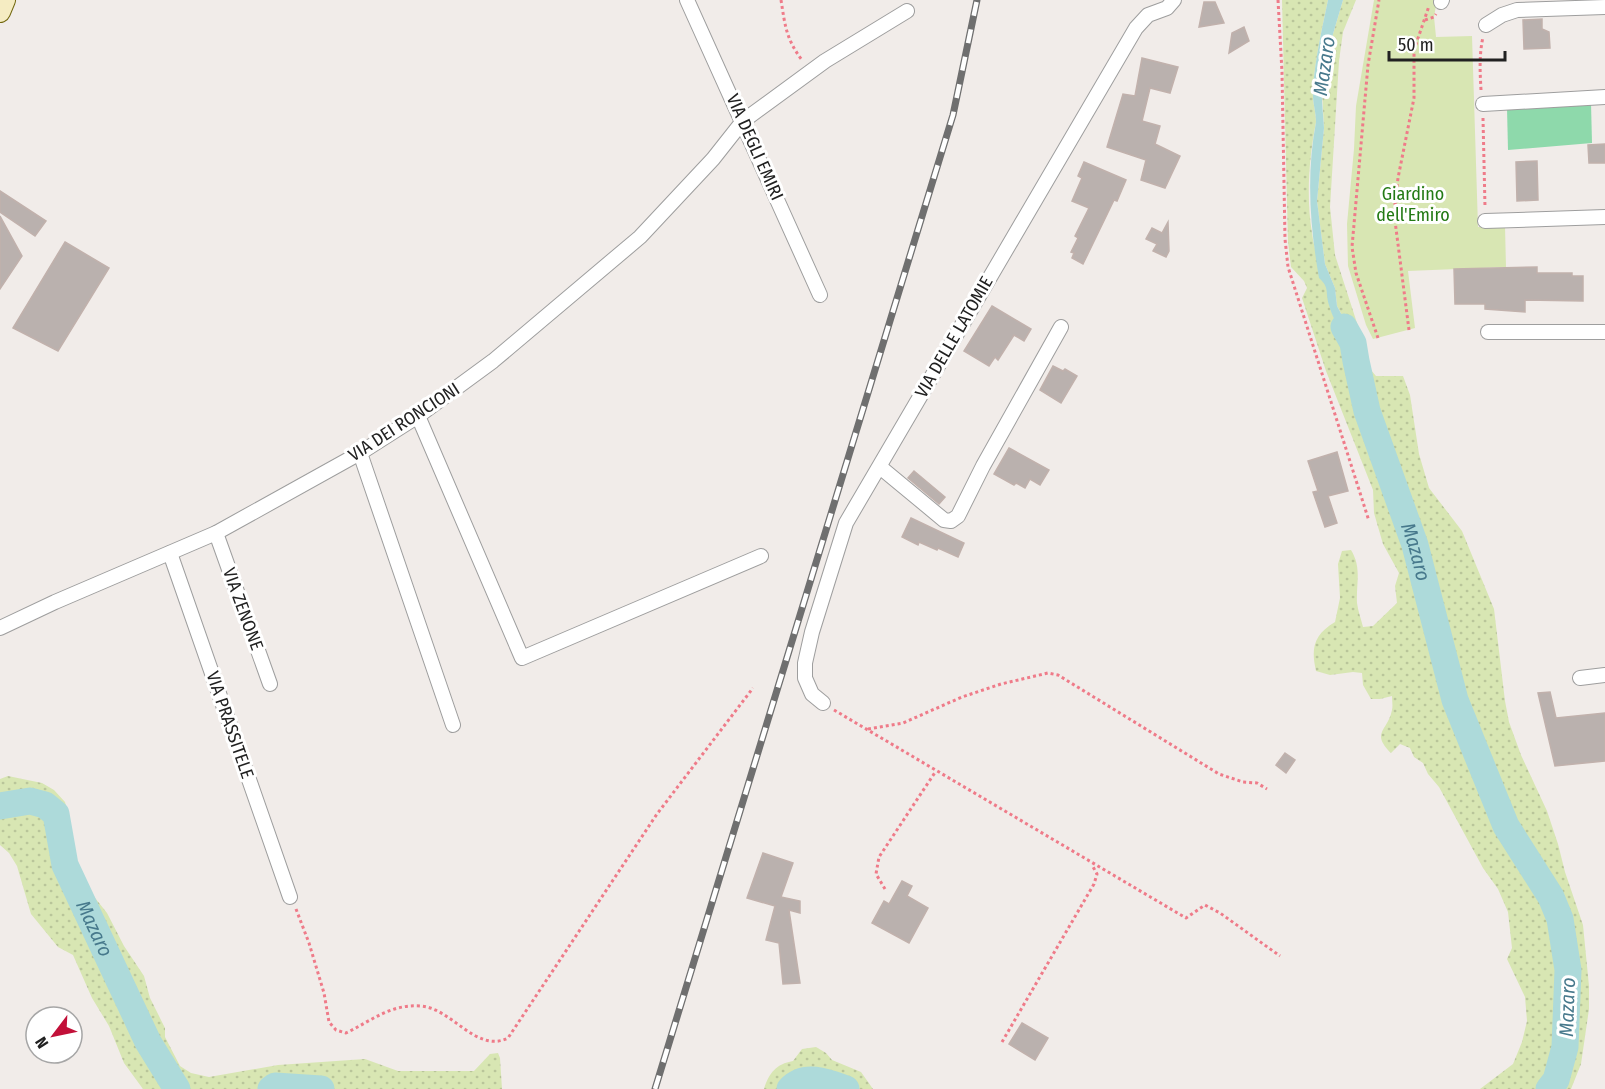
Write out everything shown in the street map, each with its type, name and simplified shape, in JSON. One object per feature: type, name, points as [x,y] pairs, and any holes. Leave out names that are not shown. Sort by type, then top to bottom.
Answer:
[{"type":"main road","points":[[0,12],[5,0]]},
{"type":"street","name":"VIA DEGLI EMIRI","points":[[687,0],[820,295]]},
{"type":"street","name":"VIA DELLE LATOMIE","points":[[823,703],[812,693],[805,678],[805,663],[812,632],[846,523],[1136,28],[1148,15],[1167,8],[1174,0]]},
{"type":"street","points":[[1486,25],[1502,15],[1542,5],[1605,7]]},
{"type":"street","name":"VIA DEI RONCIONI","points":[[0,628],[216,533],[360,453],[418,416],[493,361],[640,237],[713,159],[743,121],[811,70],[907,11]]},
{"type":"street","points":[[1483,104],[1605,97]]},
{"type":"street","points":[[1485,221],[1605,217]]},
{"type":"street","points":[[880,467],[944,520],[951,521],[958,516],[983,466],[1061,327]]},
{"type":"street","points":[[1488,332],[1605,332]]},
{"type":"street","points":[[418,416],[522,658],[760,555]]},
{"type":"street","points":[[360,453],[453,725]]},
{"type":"street","name":"VIA ZENONE","points":[[216,533],[270,684]]},
{"type":"street","name":"VIA PRASSITELE","points":[[170,553],[290,897]]},
{"type":"street","points":[[1580,678],[1605,675]]},
{"type":"path","points":[[781,0],[784,25],[790,45],[811,70]]},
{"type":"path","points":[[1278,0],[1282,72],[1285,239],[1288,267],[1369,521]]},
{"type":"path","points":[[1378,338],[1356,273],[1352,247],[1368,65],[1379,0]]},
{"type":"path","points":[[1409,330],[1394,213],[1398,178],[1414,98],[1414,50],[1438,1]]},
{"type":"path","points":[[1485,221],[1480,48],[1486,25]]},
{"type":"path","points":[[867,729],[903,723],[962,697],[1011,681],[1048,673],[1058,675],[1219,774],[1243,782],[1257,783],[1267,789]]},
{"type":"path","points":[[290,897],[309,943],[324,993],[329,1022],[336,1030],[346,1034],[388,1010],[422,1006],[435,1010],[477,1036],[491,1042],[500,1042],[508,1038],[657,814],[753,688]]},
{"type":"path","points":[[823,703],[1186,918],[1205,905],[1220,913],[1280,956]]},
{"type":"path","points":[[885,889],[876,874],[879,857],[936,771]]},
{"type":"path","points":[[1002,1042],[1094,884],[1097,874],[1092,864]]},
{"type":"green space","points":[[1282,0],[1328,0],[1314,78],[1316,122],[1310,163],[1309,206],[1314,245],[1328,290],[1331,311],[1348,340],[1348,350],[1355,360],[1351,332],[1337,306],[1335,288],[1325,264],[1317,201],[1324,128],[1322,91],[1333,34],[1343,0],[1356,0],[1343,32],[1339,61],[1330,207],[1335,255],[1366,351],[1365,363],[1376,376],[1403,376],[1410,395],[1419,454],[1429,488],[1462,531],[1494,609],[1509,722],[1521,755],[1547,811],[1583,925],[1589,1009],[1581,1064],[1571,1089],[1480,1089],[1513,1064],[1527,1021],[1525,997],[1507,959],[1512,948],[1508,912],[1498,889],[1483,868],[1439,787],[1428,774],[1423,763],[1414,757],[1410,748],[1400,744],[1391,753],[1385,746],[1381,736],[1392,710],[1392,696],[1371,699],[1363,685],[1362,673],[1330,675],[1316,671],[1315,643],[1322,632],[1335,622],[1340,598],[1338,564],[1342,551],[1351,550],[1356,563],[1357,603],[1363,627],[1373,626],[1397,603],[1395,586],[1399,573],[1383,544],[1374,513],[1373,490],[1326,371],[1302,298],[1307,288],[1304,281],[1291,267],[1288,242]]},
{"type":"green space","name":"Giardino dell'Emiro","points":[[1374,0],[1437,0],[1434,17],[1436,37],[1472,36],[1478,227],[1505,226],[1506,267],[1408,271],[1415,328],[1373,339],[1366,325],[1348,266],[1347,224],[1356,106]]},
{"type":"green space","points":[[1591,103],[1592,143],[1508,150],[1507,108]]},
{"type":"green space","points":[[8,776],[42,783],[54,790],[65,802],[72,850],[84,884],[107,913],[124,946],[144,976],[150,998],[165,1028],[165,1037],[180,1066],[191,1073],[209,1077],[278,1065],[365,1059],[398,1071],[474,1071],[490,1054],[498,1053],[502,1089],[143,1089],[124,1063],[109,1026],[92,998],[73,955],[58,947],[31,914],[17,866],[9,853],[0,845],[0,779]]},
{"type":"green space","points":[[816,1047],[832,1060],[861,1072],[873,1089],[764,1089],[768,1078],[778,1067],[793,1061],[802,1049]]},
{"type":"water","name":"Mazaro","points":[[1328,0],[1343,0],[1324,79],[1322,101],[1324,128],[1317,201],[1325,264],[1335,288],[1337,306],[1356,342],[1356,361],[1348,350],[1348,340],[1334,319],[1326,288],[1319,278],[1311,220],[1311,161],[1316,122],[1313,89]]},
{"type":"building","points":[[1204,2],[1215,2],[1224,23],[1199,27]]},
{"type":"building","points":[[1542,19],[1542,29],[1549,32],[1550,48],[1524,49],[1523,20]]},
{"type":"building","points":[[1244,27],[1249,41],[1229,53],[1232,33]]},
{"type":"building","points":[[1142,58],[1178,67],[1170,93],[1150,88],[1142,121],[1160,126],[1155,144],[1180,156],[1165,188],[1141,180],[1146,160],[1107,147],[1123,94],[1135,96]]},
{"type":"building","points":[[1605,144],[1605,163],[1589,163],[1588,145]]},
{"type":"building","points":[[1537,161],[1538,200],[1517,201],[1516,162]]},
{"type":"building","points":[[1084,162],[1126,180],[1083,264],[1072,258],[1074,253],[1071,252],[1078,238],[1075,236],[1089,208],[1072,201],[1082,178],[1078,176]]},
{"type":"building","points":[[0,191],[46,221],[35,236],[0,212]]},
{"type":"building","points":[[0,216],[22,256],[0,289]]},
{"type":"building","points":[[1168,222],[1169,251],[1166,257],[1153,251],[1157,244],[1146,239],[1152,228],[1162,233]]},
{"type":"building","points":[[65,242],[109,268],[58,351],[13,328]]},
{"type":"building","points":[[1537,267],[1537,273],[1572,273],[1572,276],[1583,276],[1583,301],[1525,300],[1525,312],[1485,309],[1485,304],[1455,304],[1454,269]]},
{"type":"building","points":[[992,306],[1031,329],[1024,341],[1014,335],[998,360],[995,357],[989,366],[964,351]]},
{"type":"building","points":[[1053,366],[1063,371],[1065,369],[1077,376],[1061,403],[1040,390]]},
{"type":"building","points":[[1009,448],[1049,470],[1040,485],[1030,479],[1025,488],[994,474]]},
{"type":"building","points":[[1337,452],[1348,491],[1328,496],[1337,523],[1325,527],[1313,492],[1318,491],[1308,461]]},
{"type":"building","points":[[914,471],[945,497],[939,504],[908,478]]},
{"type":"building","points":[[911,518],[964,543],[958,557],[919,542],[918,545],[902,537]]},
{"type":"building","points":[[1550,692],[1556,718],[1605,713],[1605,761],[1555,766],[1538,693]]},
{"type":"building","points":[[1285,753],[1295,760],[1286,773],[1276,765]]},
{"type":"building","points":[[763,853],[793,863],[781,897],[800,901],[800,913],[789,910],[800,983],[783,984],[779,943],[766,940],[775,906],[747,898]]},
{"type":"building","points":[[902,881],[912,886],[907,896],[928,908],[909,943],[872,923],[884,901],[889,904]]},
{"type":"building","points":[[1022,1023],[1048,1038],[1035,1060],[1009,1044]]},
{"type":"waterway","name":"Mazaro","points":[[1344,327],[1353,343],[1367,411],[1415,545],[1455,700],[1506,826],[1551,897],[1560,919],[1568,970],[1565,1047],[1556,1080],[1549,1089]]},
{"type":"waterway","name":"Mazaro","points":[[0,806],[30,801],[45,805],[56,814],[65,865],[148,1042],[177,1089]]},
{"type":"waterway","name":"Mazaro","points":[[790,1089],[802,1081],[809,1080],[846,1089]]},
{"type":"waterway","name":"Mazaro","points":[[271,1089],[275,1086],[321,1089]]},
{"type":"railway","points":[[655,1089],[953,115],[977,0]]}]
